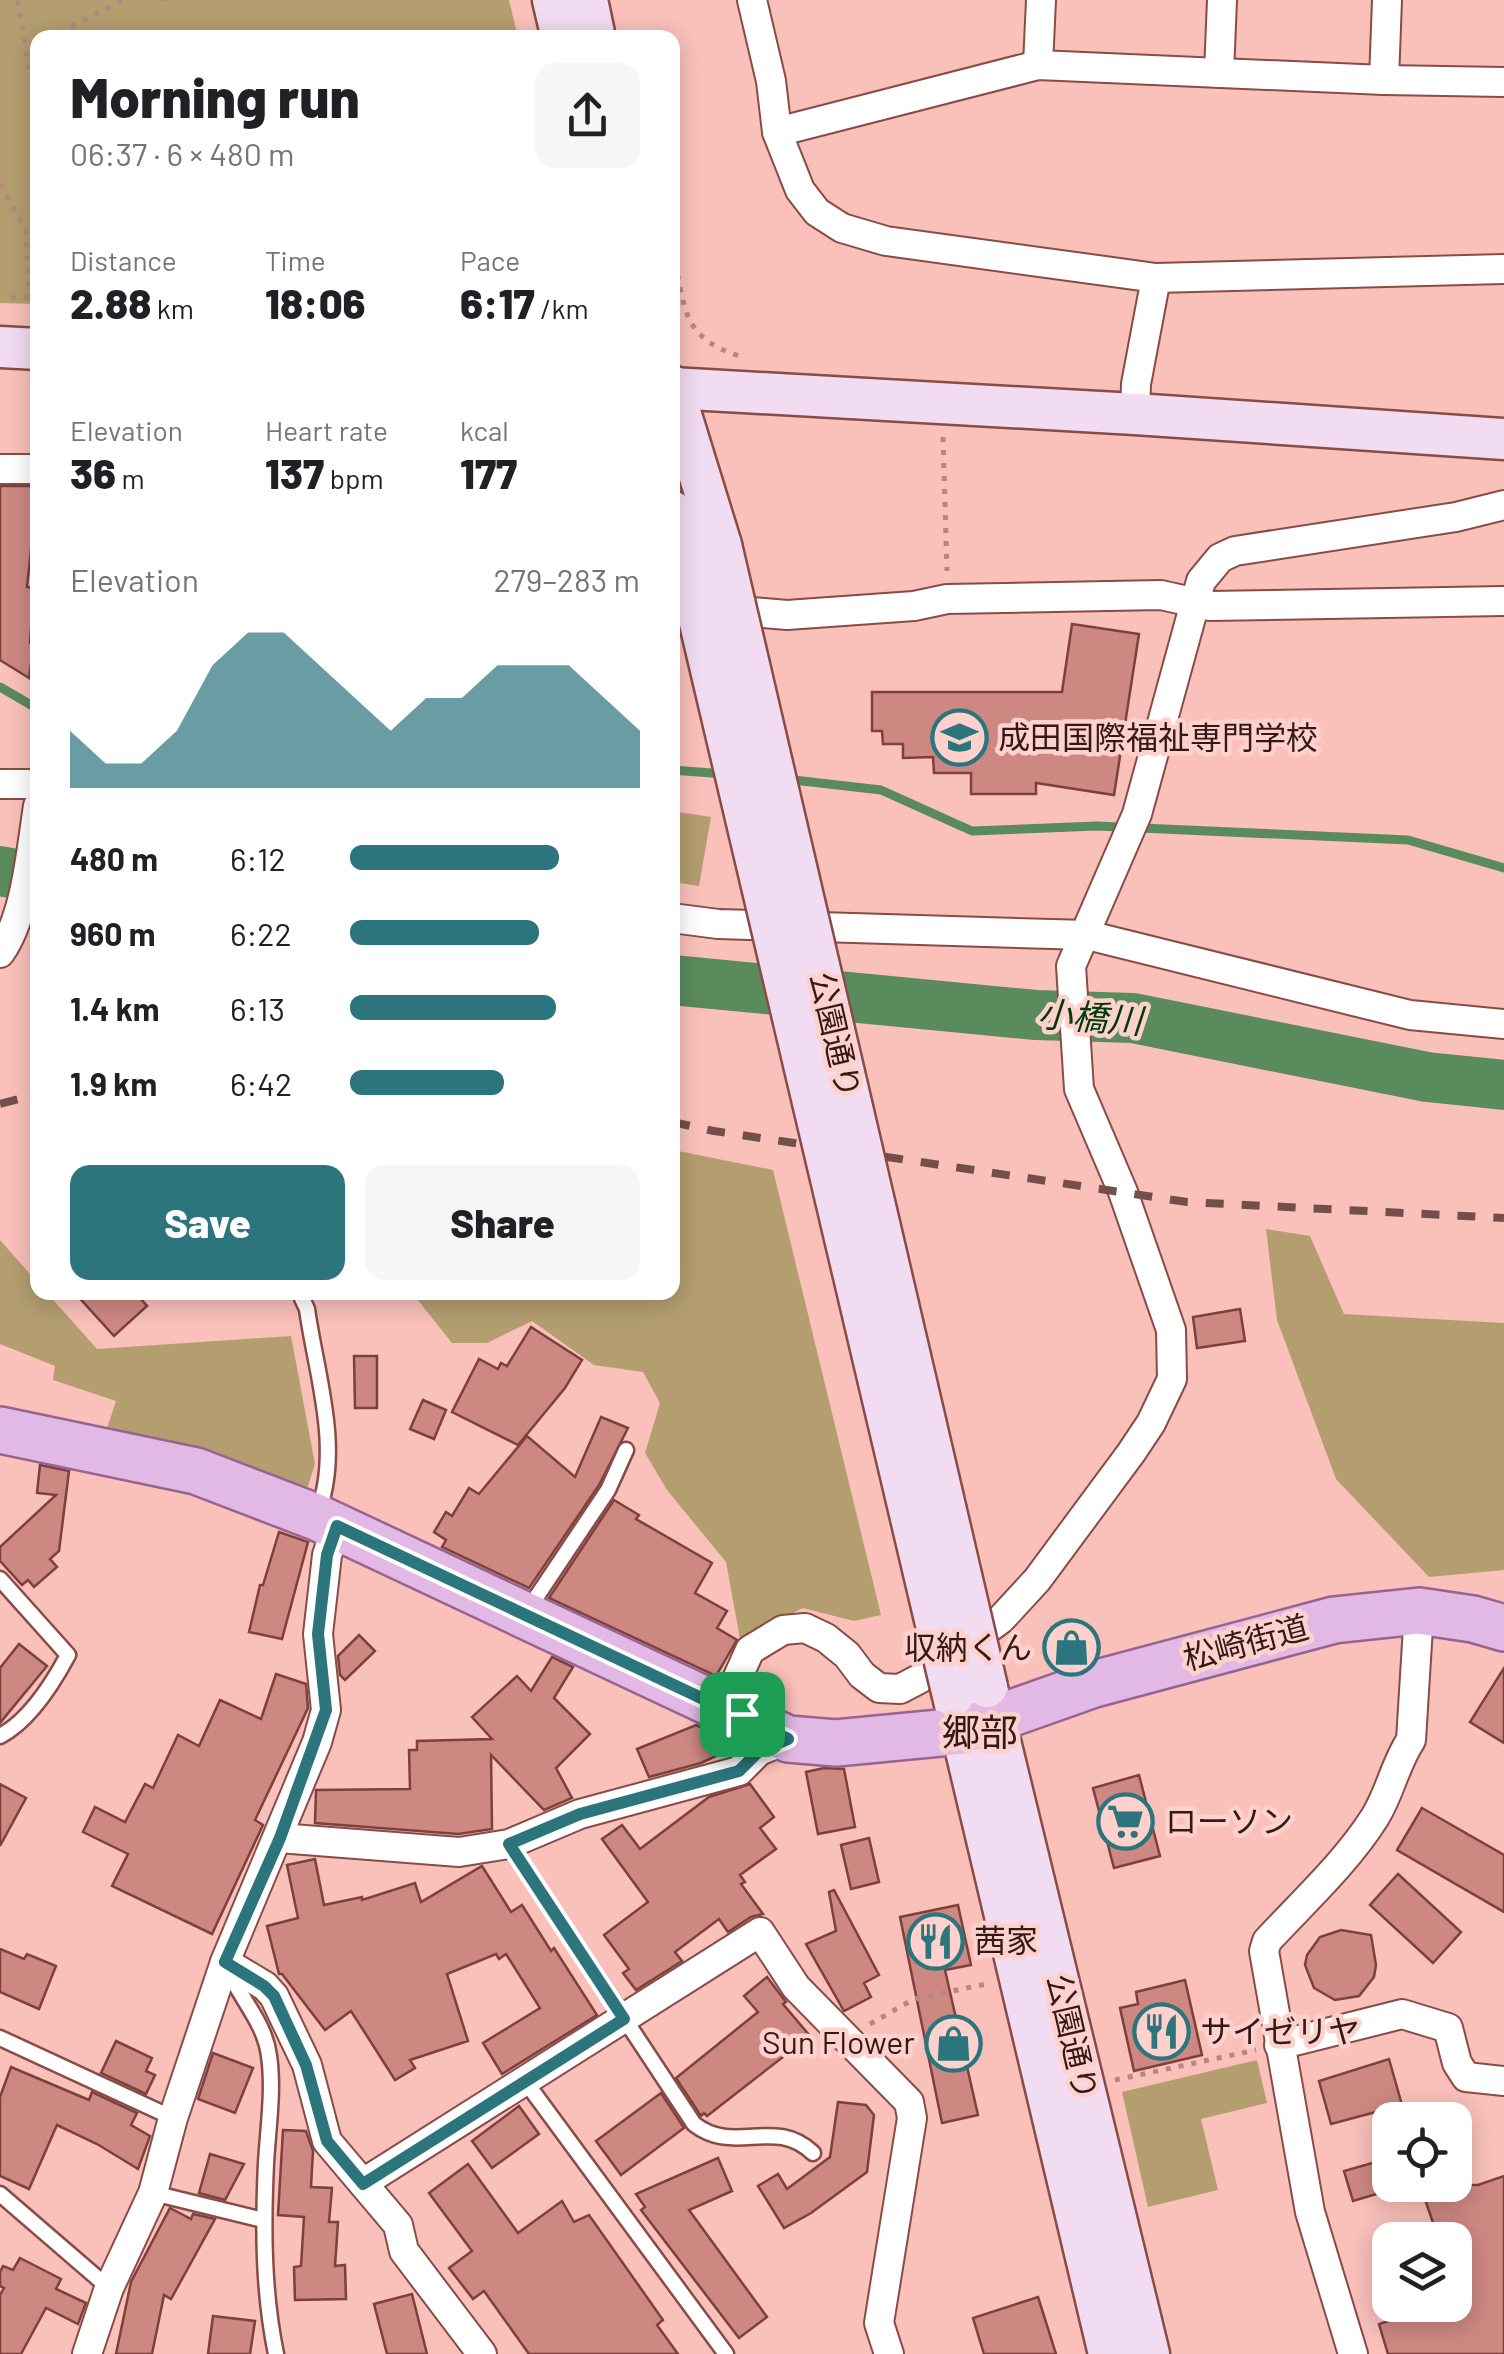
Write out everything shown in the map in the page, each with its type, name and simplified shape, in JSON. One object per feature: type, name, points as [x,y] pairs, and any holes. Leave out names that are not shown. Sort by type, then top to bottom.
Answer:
[{"type":"main road","points":[[0,1430],[196,1470],[327,1522],[742,1714],[788,1739]]},
{"type":"main road","name":"松崎街道","points":[[788,1739],[836,1743],[974,1708],[1094,1684],[1334,1620],[1418,1611],[1504,1628]]},
{"type":"street","points":[[553,0],[560,30]]},
{"type":"street","points":[[587,0],[594,30]]},
{"type":"street","points":[[752,0],[778,132],[800,190],[816,212],[842,228],[886,241],[1156,278],[1504,269]]},
{"type":"street","points":[[1038,65],[1041,0]]},
{"type":"street","points":[[1219,73],[1222,0]]},
{"type":"street","points":[[1384,80],[1387,0]]},
{"type":"street","points":[[778,132],[1038,65],[1504,82]]},
{"type":"street","points":[[1135,414],[1136,384],[1156,278]]},
{"type":"street","points":[[0,347],[30,349]]},
{"type":"street","points":[[680,387],[1504,439]]},
{"type":"street","name":"公園通り","points":[[680,426],[702,550],[974,1708],[1108,2354]]},
{"type":"street","points":[[0,468],[30,469]]},
{"type":"street","points":[[742,1714],[736,1699],[737,1679],[750,1650],[783,1630],[806,1628],[826,1638],[879,1688],[900,1689],[1001,1619],[1037,1580],[1151,1423],[1172,1379],[1171,1330],[1123,1192],[1079,1089],[1071,966],[1137,814],[1195,602],[1209,570],[1220,558],[1235,551],[1456,517],[1504,504]]},
{"type":"street","name":"公園通り","points":[[680,521],[702,550]]},
{"type":"street","points":[[680,606],[787,616],[914,606],[947,599],[1161,595],[1210,606],[1305,607],[1504,601]]},
{"type":"street","points":[[0,784],[30,784]]},
{"type":"street","points":[[0,953],[11,938],[18,917],[30,848]]},
{"type":"street","points":[[680,919],[718,924],[1087,935],[1410,1015],[1504,1024]]},
{"type":"street","points":[[87,2354],[110,2288],[153,2194],[173,2118],[225,1962],[280,1838],[326,1710],[318,1634],[327,1522]]},
{"type":"street","points":[[1353,2354],[1310,2212],[1264,1951],[1267,1941],[1340,1862],[1383,1802],[1411,1740],[1418,1611]]},
{"type":"street","name":"公園通り","points":[[974,1708],[1149,2354]]},
{"type":"street","points":[[280,1838],[459,1852],[509,1844],[580,1814],[739,1771],[759,1751],[788,1739]]},
{"type":"street","points":[[363,2184],[760,1932],[796,1986],[910,2102],[912,2118],[878,2324],[888,2354]]},
{"type":"street","points":[[225,1962],[274,1996],[306,2065],[327,2141],[398,2225],[404,2251],[482,2354]]},
{"type":"street","points":[[1278,2046],[1402,2014],[1448,2028],[1456,2063],[1466,2078],[1504,2080]]},
{"type":"lane","points":[[304,1300],[327,1420],[327,1522]]},
{"type":"lane","points":[[525,1613],[608,1490],[626,1450]]},
{"type":"lane","points":[[0,1580],[68,1655],[55,1679],[2,1732]]},
{"type":"lane","points":[[509,1844],[694,2124],[705,2133],[725,2139],[790,2136],[813,2152]]},
{"type":"lane","points":[[225,1962],[236,1990],[262,2027],[270,2055],[264,2220],[268,2319],[276,2354]]},
{"type":"lane","points":[[0,2038],[173,2118]]},
{"type":"lane","points":[[525,2081],[726,2354]]},
{"type":"lane","points":[[0,2194],[110,2288]]},
{"type":"lane","points":[[153,2194],[264,2220]]},
{"type":"path","points":[[18,0],[30,71]]},
{"type":"path","points":[[69,30],[124,0]]},
{"type":"path","points":[[71,26],[74,30]]},
{"type":"path","points":[[0,184],[26,231],[29,298],[11,298]]},
{"type":"path","points":[[680,281],[692,329],[712,346],[740,356]]},
{"type":"path","points":[[942,422],[947,599]]},
{"type":"path","points":[[846,2038],[914,2000],[987,1984]]},
{"type":"path","points":[[1113,2080],[1278,2046]]},
{"type":"shaded area","points":[[0,0],[509,0],[516,30],[30,30],[30,304],[0,303]]},
{"type":"shaded area","points":[[680,812],[711,817],[699,886],[680,883]]},
{"type":"shaded area","points":[[680,1151],[773,1170],[881,1615],[854,1621],[803,1608],[740,1639],[726,1562],[667,1490],[645,1453],[660,1403],[643,1372],[594,1365],[532,1321],[487,1343],[452,1343],[418,1300],[680,1300]]},
{"type":"shaded area","points":[[1266,1229],[1310,1236],[1344,1314],[1504,1323],[1504,1570],[1429,1577],[1336,1479],[1277,1320]]},
{"type":"shaded area","points":[[0,1240],[30,1274],[30,1300],[53,1300],[97,1349],[291,1336],[315,1464],[306,1492],[105,1434],[116,1401],[53,1380],[55,1366],[0,1344]]},
{"type":"shaded area","points":[[1257,2060],[1267,2103],[1201,2119],[1218,2190],[1148,2207],[1122,2092]]},
{"type":"building","points":[[0,486],[30,486],[29,678],[0,660]]},
{"type":"building","points":[[1072,624],[1139,634],[1114,795],[1036,783],[1036,794],[971,794],[971,773],[934,773],[933,757],[903,758],[903,744],[883,744],[882,731],[872,731],[872,692],[1062,692]]},
{"type":"building","points":[[81,1300],[142,1300],[147,1306],[114,1336]]},
{"type":"building","points":[[1240,1309],[1245,1341],[1197,1348],[1193,1317]]},
{"type":"building","points":[[531,1327],[582,1360],[565,1388],[518,1445],[452,1412],[479,1359],[498,1369],[501,1363],[507,1366]]},
{"type":"building","points":[[354,1356],[377,1356],[377,1408],[355,1408]]},
{"type":"building","points":[[423,1400],[446,1410],[434,1439],[410,1429]]},
{"type":"building","points":[[601,1417],[628,1428],[599,1485],[529,1588],[442,1547],[446,1540],[434,1532],[446,1512],[452,1516],[469,1488],[479,1494],[527,1436],[575,1477]]},
{"type":"building","points":[[40,1465],[69,1471],[59,1551],[50,1559],[57,1567],[34,1587],[28,1580],[22,1585],[0,1561],[0,1547],[56,1495],[37,1493]]},
{"type":"building","points":[[614,1500],[639,1515],[636,1519],[712,1563],[695,1593],[727,1611],[717,1628],[737,1640],[716,1676],[549,1598]]},
{"type":"building","points":[[279,1532],[308,1542],[282,1639],[249,1632]]},
{"type":"building","points":[[359,1635],[375,1651],[345,1680],[340,1675],[338,1656]]},
{"type":"building","points":[[19,1644],[47,1666],[0,1723],[0,1668]]},
{"type":"building","points":[[552,1657],[573,1667],[554,1698],[590,1734],[556,1768],[572,1798],[544,1810],[491,1755],[492,1829],[458,1834],[315,1823],[316,1790],[410,1789],[409,1750],[417,1750],[417,1741],[492,1739],[472,1717],[517,1676],[531,1691]]},
{"type":"building","points":[[1504,1668],[1504,1743],[1470,1722]]},
{"type":"building","points":[[276,1674],[306,1684],[308,1708],[255,1820],[263,1825],[212,1934],[112,1886],[128,1854],[83,1832],[95,1807],[125,1822],[145,1784],[153,1788],[178,1735],[199,1746],[220,1700],[261,1719]]},
{"type":"building","points":[[696,1725],[740,1745],[701,1763],[649,1777],[637,1749]]},
{"type":"building","points":[[844,1769],[855,1827],[818,1834],[806,1772]]},
{"type":"building","name":"ローソン","points":[[1139,1775],[1160,1856],[1114,1868],[1093,1788]]},
{"type":"building","points":[[0,1784],[26,1798],[0,1846]]},
{"type":"building","points":[[750,1784],[774,1817],[760,1828],[776,1849],[740,1875],[745,1882],[741,1884],[763,1914],[728,1932],[719,1919],[675,1952],[682,1961],[636,1990],[623,1973],[629,1969],[604,1935],[648,1902],[602,1839],[622,1825],[640,1849],[709,1797]]},
{"type":"building","points":[[1422,1808],[1504,1855],[1504,1912],[1397,1850]]},
{"type":"building","points":[[869,1838],[879,1882],[851,1889],[841,1845]]},
{"type":"building","points":[[315,1859],[324,1905],[362,1900],[415,1883],[421,1902],[482,1866],[511,1912],[522,1905],[597,2015],[502,2074],[483,2043],[540,2008],[506,1954],[499,1959],[496,1954],[447,1974],[468,2041],[410,2060],[415,2068],[395,2080],[351,2011],[325,2030],[279,1974],[267,1926],[298,1918],[287,1865]]},
{"type":"building","points":[[1398,1874],[1461,1932],[1433,1963],[1370,1905]]},
{"type":"building","points":[[834,1890],[879,1975],[864,1983],[871,1997],[844,2011],[806,1944],[836,1931],[829,1892]]},
{"type":"building","points":[[958,1905],[971,1965],[945,1970],[978,2115],[942,2123],[900,1917]]},
{"type":"building","points":[[1341,1930],[1371,1935],[1376,1965],[1374,1977],[1359,1996],[1335,2000],[1314,1988],[1305,1965],[1320,1937]]},
{"type":"building","points":[[0,1949],[24,1959],[27,1954],[56,1966],[39,2009],[0,1992]]},
{"type":"building","points":[[767,1977],[810,2036],[707,2116],[701,2116],[676,2078],[758,2012],[744,1996]]},
{"type":"building","name":"サイゼリヤ","points":[[1185,1980],[1202,2055],[1134,2071],[1120,2008],[1138,2004],[1136,1992]]},
{"type":"building","points":[[116,2041],[152,2058],[146,2071],[155,2075],[146,2094],[101,2073]]},
{"type":"building","points":[[213,2053],[253,2068],[235,2113],[198,2099]]},
{"type":"building","points":[[1389,2059],[1401,2102],[1372,2102],[1372,2113],[1331,2124],[1319,2081]]},
{"type":"building","points":[[11,2067],[89,2100],[92,2092],[137,2113],[131,2125],[150,2136],[138,2169],[57,2125],[29,2189],[0,2176],[0,2097]]},
{"type":"building","points":[[661,2093],[684,2128],[621,2175],[596,2141]]},
{"type":"building","points":[[838,2102],[866,2105],[874,2115],[867,2172],[784,2228],[758,2186],[778,2174],[787,2189],[830,2157]]},
{"type":"building","points":[[519,2106],[539,2134],[492,2168],[472,2141]]},
{"type":"building","points":[[283,2130],[306,2131],[313,2151],[311,2187],[332,2188],[329,2222],[338,2222],[335,2266],[345,2265],[346,2299],[295,2300],[294,2267],[301,2266],[304,2217],[278,2215]]},
{"type":"building","points":[[210,2154],[244,2164],[225,2200],[199,2193]]},
{"type":"building","points":[[718,2158],[732,2191],[689,2210],[767,2317],[739,2338],[641,2210],[645,2207],[636,2194]]},
{"type":"building","points":[[1372,2163],[1372,2195],[1353,2201],[1344,2171]]},
{"type":"building","points":[[468,2164],[518,2233],[562,2201],[574,2222],[589,2215],[663,2320],[657,2325],[678,2354],[529,2354],[484,2291],[473,2299],[449,2268],[472,2251],[429,2193]]},
{"type":"building","points":[[1504,2176],[1504,2354],[1388,2354],[1379,2324],[1472,2322],[1472,2222],[1433,2222],[1426,2202],[1472,2202],[1472,2185]]},
{"type":"building","points":[[170,2208],[191,2219],[193,2214],[215,2219],[171,2299],[164,2295],[152,2354],[116,2354],[131,2282]]},
{"type":"building","points":[[20,2258],[61,2279],[56,2289],[86,2303],[78,2324],[46,2308],[21,2354],[0,2354],[0,2295],[4,2288],[0,2286],[0,2272],[3,2266],[13,2270]]},
{"type":"building","points":[[412,2294],[427,2354],[387,2354],[374,2304]]},
{"type":"building","points":[[1038,2297],[1056,2354],[984,2354],[973,2318]]},
{"type":"building","points":[[213,2316],[255,2321],[250,2354],[208,2354]]},
{"type":"waterway","points":[[0,687],[30,704]]},
{"type":"waterway","points":[[680,771],[725,774]]},
{"type":"waterway","points":[[785,779],[881,790],[972,831],[1097,826],[1408,840],[1504,868]]},
{"type":"waterway","name":"小橋川","points":[[0,871],[30,877]]},
{"type":"waterway","name":"小橋川","points":[[680,981],[1036,1015],[1133,1018],[1427,1077],[1504,1085]]},
{"type":"railway","points":[[0,1104],[30,1096]]},
{"type":"railway","points":[[680,1124],[1187,1202],[1504,1218]]},
{"type":"place","name":"成田国際福祉専門学校","points":[[959,738]]},
{"type":"place","name":"収納くん","points":[[1071,1648]]},
{"type":"place","name":"ローソン","points":[[1126,1822]]},
{"type":"place","name":"茜家","points":[[935,1941]]},
{"type":"place","name":"サイゼリヤ","points":[[1161,2032]]},
{"type":"place","name":"Sun Flower","points":[[954,2043]]},
{"type":"district","name":"郷部","points":[[980,1733]]},
{"type":"route","points":[[337,1526],[742,1714],[788,1739],[759,1751],[739,1771],[580,1814],[509,1844],[624,2019],[363,2184],[327,2141],[306,2065],[274,1996],[225,1962],[280,1838],[326,1710],[318,1634],[327,1555],[337,1526]]}]
